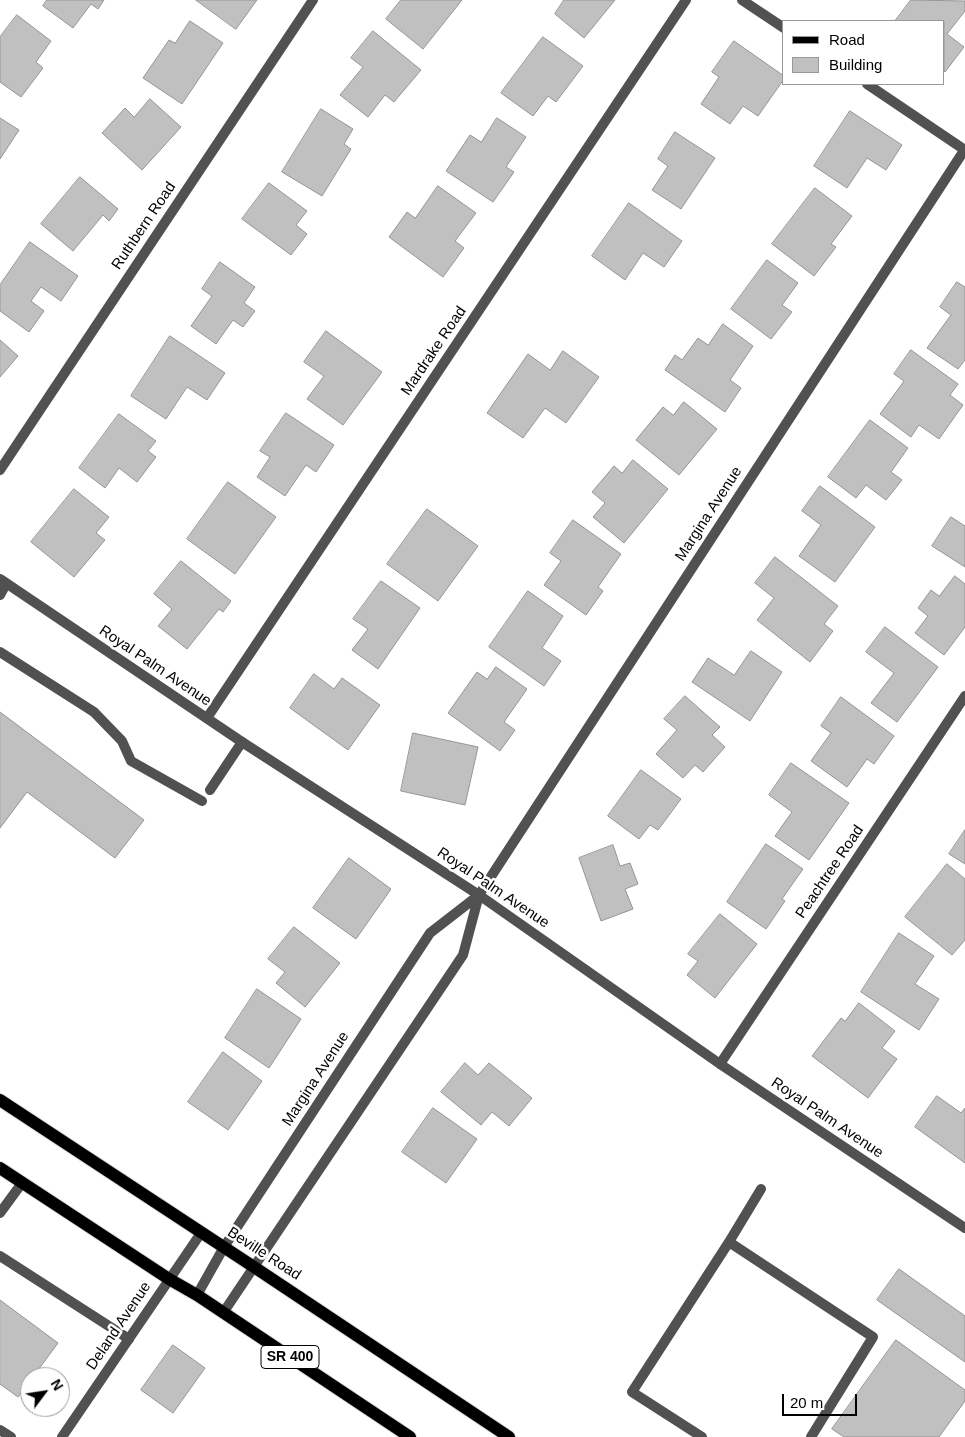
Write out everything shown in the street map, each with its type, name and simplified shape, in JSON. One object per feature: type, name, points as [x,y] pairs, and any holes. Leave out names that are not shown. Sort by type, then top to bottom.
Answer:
[{"type":"main road","name":"Beville Road","points":[[0,1100],[509,1437]]},
{"type":"main road","name":"SR 400","points":[[0,1168],[410,1437]]},
{"type":"street","name":"Ruthbern Road","points":[[0,470],[313,0]]},
{"type":"street","name":"Mardrake Road","points":[[206,718],[686,0]]},
{"type":"street","points":[[742,0],[782,27]]},
{"type":"street","points":[[869,85],[965,149]]},
{"type":"street","name":"Margina Avenue","points":[[223,1313],[463,955],[479,896],[965,149]]},
{"type":"street","name":"Royal Palm Avenue","points":[[3,582],[242,742],[479,896],[720,1064],[965,1228]]},
{"type":"street","points":[[0,595],[3,582]]},
{"type":"street","points":[[0,652],[94,712],[122,741],[131,762],[202,801]]},
{"type":"street","name":"Peachtree Road","points":[[720,1064],[965,696]]},
{"type":"street","points":[[210,790],[242,742]]},
{"type":"street","name":"Margina Avenue","points":[[197,1296],[224,1247],[430,934],[479,896]]},
{"type":"street","points":[[0,1213],[22,1183]]},
{"type":"street","points":[[702,1437],[632,1392],[730,1242],[761,1189]]},
{"type":"street","name":"Deland Avenue","points":[[62,1437],[201,1233]]},
{"type":"street","points":[[730,1242],[873,1337],[811,1437]]},
{"type":"street","points":[[0,1256],[129,1339]]},
{"type":"street","points":[[0,1430],[11,1437]]},
{"type":"building","points":[[47,0],[104,0],[98,9],[91,4],[73,28],[43,6]]},
{"type":"building","points":[[196,0],[257,0],[236,29]]},
{"type":"building","points":[[401,0],[462,0],[423,49],[386,19]]},
{"type":"building","points":[[564,0],[615,0],[584,38],[555,14]]},
{"type":"building","points":[[911,0],[965,1],[965,11],[947,34],[964,47],[945,72],[945,20],[896,20]]},
{"type":"building","points":[[17,15],[51,41],[36,62],[43,68],[21,97],[0,82],[0,37]]},
{"type":"building","points":[[190,21],[223,43],[182,104],[143,78],[169,40],[175,43]]},
{"type":"building","points":[[373,31],[421,70],[394,102],[385,95],[368,117],[340,95],[363,67],[351,58]]},
{"type":"building","points":[[543,37],[583,66],[556,102],[548,96],[533,116],[501,93]]},
{"type":"building","points":[[734,41],[782,75],[782,82],[758,116],[743,106],[730,124],[701,104],[719,77],[712,72]]},
{"type":"building","points":[[150,99],[181,127],[142,170],[102,133],[125,108],[134,117]]},
{"type":"building","points":[[321,109],[353,129],[344,144],[351,149],[322,196],[282,172]]},
{"type":"building","points":[[850,111],[902,145],[886,170],[867,158],[847,188],[814,166]]},
{"type":"building","points":[[0,118],[19,130],[0,159]]},
{"type":"building","points":[[497,118],[526,137],[506,167],[514,172],[493,202],[446,171],[470,135],[481,142]]},
{"type":"building","points":[[675,132],[715,158],[681,209],[652,190],[668,166],[658,159]]},
{"type":"building","points":[[80,177],[118,209],[109,221],[103,215],[73,251],[41,224]]},
{"type":"building","points":[[269,183],[307,211],[296,225],[307,234],[291,255],[242,219]]},
{"type":"building","points":[[438,186],[476,213],[455,241],[464,248],[443,277],[389,237],[407,212],[415,218]]},
{"type":"building","points":[[815,188],[852,216],[831,244],[836,247],[814,276],[772,244]]},
{"type":"building","points":[[629,203],[682,241],[664,267],[643,253],[625,280],[592,256]]},
{"type":"building","points":[[30,242],[78,276],[61,301],[41,287],[31,301],[44,311],[29,332],[0,311],[0,285]]},
{"type":"building","points":[[767,260],[798,283],[782,305],[792,312],[771,339],[731,309]]},
{"type":"building","points":[[220,262],[255,287],[244,303],[255,311],[243,327],[233,320],[216,344],[191,326],[212,296],[202,289]]},
{"type":"building","points":[[957,282],[965,287],[965,360],[958,369],[927,348],[951,315],[940,307]]},
{"type":"building","points":[[723,324],[753,346],[730,380],[741,388],[725,412],[665,370],[675,355],[682,360],[698,338],[708,345]]},
{"type":"building","points":[[326,331],[382,372],[343,425],[307,399],[324,376],[304,362]]},
{"type":"building","points":[[170,336],[225,373],[207,400],[187,387],[166,419],[131,396]]},
{"type":"building","points":[[0,340],[18,356],[0,377]]},
{"type":"building","points":[[911,350],[958,384],[950,395],[963,405],[939,439],[919,425],[911,437],[880,414],[904,381],[894,374]]},
{"type":"building","points":[[563,351],[599,377],[566,423],[545,408],[523,438],[487,413],[528,354],[550,370]]},
{"type":"building","points":[[684,402],[717,429],[679,475],[636,440],[663,407],[673,415]]},
{"type":"building","points":[[286,413],[334,445],[316,472],[306,465],[285,496],[257,477],[270,457],[260,451]]},
{"type":"building","points":[[119,414],[156,441],[148,451],[156,457],[137,482],[119,468],[105,488],[79,468]]},
{"type":"building","points":[[870,420],[908,448],[891,472],[902,480],[886,500],[866,485],[856,498],[828,477]]},
{"type":"building","points":[[633,460],[668,489],[624,543],[593,517],[605,503],[592,492],[614,466],[622,473]]},
{"type":"building","points":[[228,482],[276,517],[235,574],[187,539]]},
{"type":"building","points":[[820,486],[875,527],[835,582],[799,556],[821,525],[802,511]]},
{"type":"building","points":[[74,489],[109,517],[96,533],[105,540],[74,577],[31,542]]},
{"type":"building","points":[[427,509],[478,546],[438,601],[387,564]]},
{"type":"building","points":[[951,517],[965,526],[965,567],[932,546]]},
{"type":"building","points":[[573,520],[621,554],[598,587],[603,591],[586,615],[544,585],[561,561],[550,553]]},
{"type":"building","points":[[775,557],[838,606],[824,624],[833,631],[810,662],[757,620],[774,598],[755,583]]},
{"type":"building","points":[[181,561],[231,601],[223,612],[219,609],[187,649],[158,626],[172,609],[154,594]]},
{"type":"building","points":[[955,576],[965,584],[965,627],[944,655],[915,633],[928,616],[918,608],[931,590],[939,596]]},
{"type":"building","points":[[381,581],[420,608],[378,669],[352,650],[368,629],[353,619]]},
{"type":"building","points":[[528,591],[563,616],[542,648],[561,661],[544,686],[489,647]]},
{"type":"building","points":[[885,627],[938,667],[897,722],[871,703],[894,673],[866,652]]},
{"type":"building","points":[[751,651],[782,672],[750,721],[692,682],[708,658],[734,675]]},
{"type":"building","points":[[496,667],[527,689],[504,722],[515,730],[500,751],[448,713],[477,672],[487,679]]},
{"type":"building","points":[[314,674],[334,689],[342,678],[380,705],[348,750],[290,708]]},
{"type":"building","points":[[685,696],[720,727],[712,735],[725,747],[703,772],[695,765],[683,778],[656,754],[677,730],[664,719]]},
{"type":"building","points":[[841,697],[894,736],[874,764],[867,759],[847,787],[811,761],[831,733],[821,726]]},
{"type":"building","points":[[0,712],[144,820],[115,858],[27,792],[0,828]]},
{"type":"building","points":[[413,733],[478,747],[465,805],[401,791]]},
{"type":"building","points":[[791,763],[849,803],[809,860],[775,836],[792,812],[769,795]]},
{"type":"building","points":[[641,770],[681,799],[658,830],[650,825],[639,839],[608,816]]},
{"type":"building","points":[[965,830],[965,864],[949,854]]},
{"type":"building","points":[[766,844],[803,869],[782,899],[785,901],[766,929],[727,902]]},
{"type":"building","points":[[613,845],[620,866],[630,863],[638,884],[625,889],[633,909],[601,921],[579,858]]},
{"type":"building","points":[[349,858],[391,889],[356,939],[313,908]]},
{"type":"building","points":[[947,864],[965,879],[965,940],[952,955],[905,917]]},
{"type":"building","points":[[720,914],[757,944],[715,998],[687,975],[698,961],[688,954]]},
{"type":"building","points":[[294,927],[340,963],[305,1007],[276,983],[285,972],[268,959]]},
{"type":"building","points":[[899,933],[934,956],[915,984],[939,999],[919,1030],[861,992]]},
{"type":"building","points":[[257,989],[301,1019],[269,1068],[225,1038]]},
{"type":"building","points":[[859,1003],[895,1031],[882,1048],[897,1059],[868,1098],[812,1056],[841,1018],[845,1021]]},
{"type":"building","points":[[223,1052],[262,1081],[228,1130],[188,1102]]},
{"type":"building","points":[[465,1063],[478,1075],[489,1063],[532,1098],[509,1126],[492,1112],[481,1125],[441,1092]]},
{"type":"building","points":[[937,1096],[961,1113],[965,1108],[965,1163],[915,1127]]},
{"type":"building","points":[[433,1108],[477,1139],[446,1183],[402,1152]]},
{"type":"building","points":[[899,1269],[965,1316],[965,1362],[877,1300]]},
{"type":"building","points":[[0,1300],[58,1343],[40,1367],[20,1367],[20,1394],[18,1397],[0,1384]]},
{"type":"building","points":[[896,1340],[965,1390],[965,1401],[939,1437],[844,1437],[832,1429]]},
{"type":"building","points":[[173,1345],[205,1368],[173,1413],[141,1390]]}]
